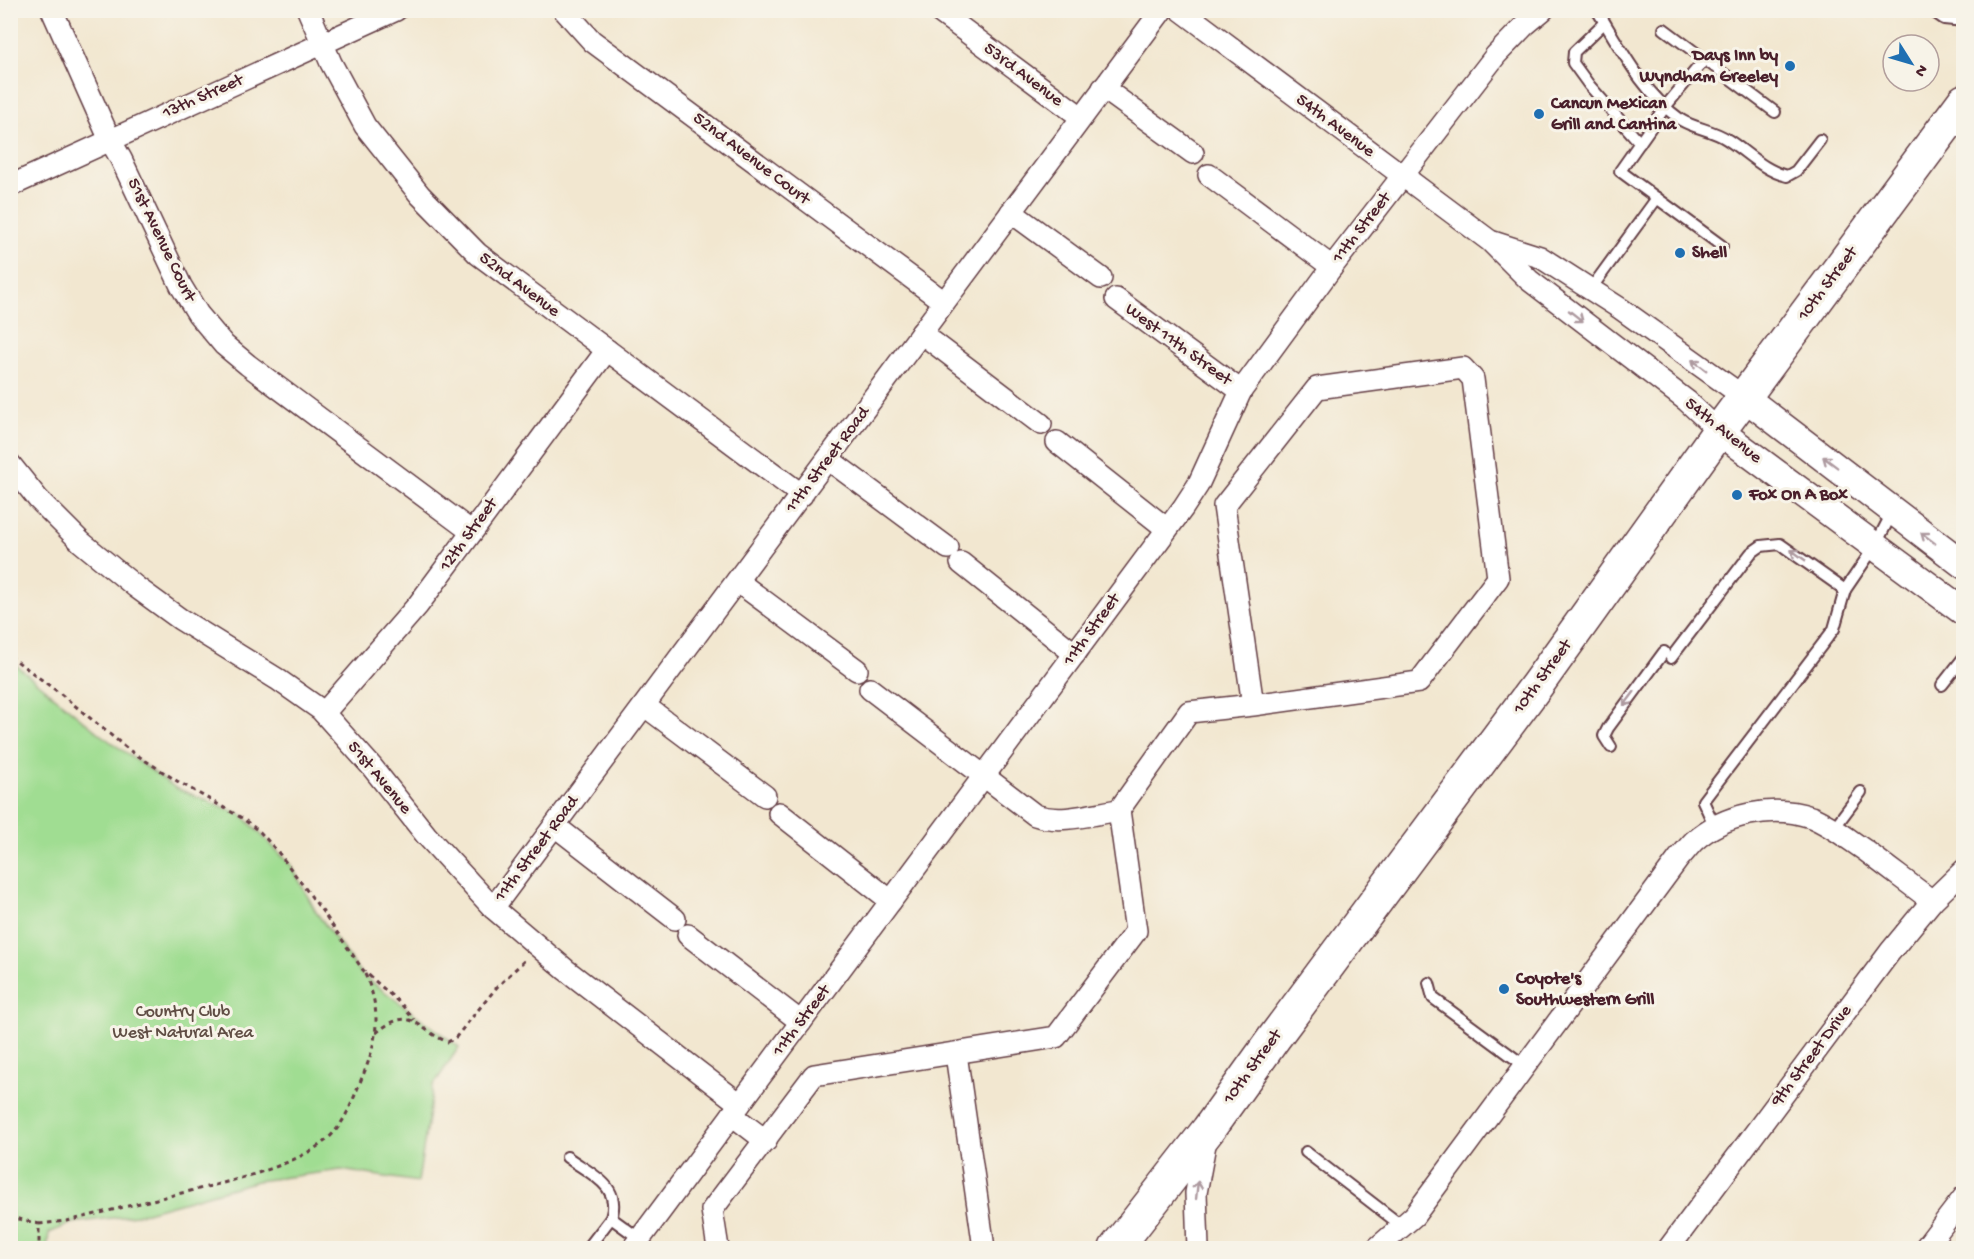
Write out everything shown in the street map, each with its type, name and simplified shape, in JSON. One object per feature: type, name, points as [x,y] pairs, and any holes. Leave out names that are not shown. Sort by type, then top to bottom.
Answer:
[{"type":"main road","name":"10th Street","points":[[1116,1248],[1208,1130],[1537,685],[1744,397],[1947,132],[1964,101]]},
{"type":"street","name":"51st Avenue Court","points":[[52,10],[110,140],[122,159],[181,286],[198,314],[224,345],[248,365],[472,532]]},
{"type":"street","name":"52nd Avenue","points":[[308,10],[330,63],[365,126],[420,195],[478,254],[802,495]]},
{"type":"street","name":"13th Street","points":[[10,186],[396,10]]},
{"type":"street","name":"52nd Avenue Court","points":[[564,10],[591,41],[944,302]]},
{"type":"street","name":"53rd Avenue","points":[[937,10],[1081,117]]},
{"type":"street","name":"54th Avenue","points":[[1180,10],[1490,241],[1529,280],[1688,402],[1719,431],[1964,612]]},
{"type":"street","name":"11th Street","points":[[636,1244],[1167,529],[1198,485],[1241,391],[1332,267],[1496,55],[1543,10]]},
{"type":"street","name":"11th Street Road","points":[[493,908],[1103,88],[1153,13]]},
{"type":"street","points":[[1103,88],[1193,153]]},
{"type":"street","points":[[1209,175],[1332,267]]},
{"type":"street","points":[[1011,212],[1101,278]]},
{"type":"street","name":"54th Avenue","points":[[1490,241],[1540,257],[1621,309],[1744,397],[1964,565]]},
{"type":"street","name":"West 11th Street","points":[[1116,299],[1241,391]]},
{"type":"street","points":[[921,333],[1041,423]]},
{"type":"street","name":"12th Street","points":[[324,713],[418,605],[607,350]]},
{"type":"street","points":[[718,1248],[712,1210],[814,1075],[1056,1037],[1136,932],[1119,810],[1189,712],[1419,682],[1498,578],[1473,379],[1463,368],[1317,388],[1224,506]]},
{"type":"street","points":[[1057,442],[1167,529]]},
{"type":"street","points":[[828,459],[955,555],[1075,654]]},
{"type":"street","name":"51st Avenue","points":[[10,464],[38,499],[81,542],[136,587],[180,619],[277,679],[324,713],[372,767],[426,835],[493,908],[736,1109],[766,1141]]},
{"type":"street","points":[[1198,485],[1224,506],[1253,705]]},
{"type":"street","points":[[737,581],[857,670]]},
{"type":"street","points":[[870,689],[1035,815],[1046,819],[1059,819],[1119,810]]},
{"type":"street","points":[[645,706],[891,901]]},
{"type":"street","points":[[1377,1248],[1414,1216],[1679,858],[1695,841],[1715,827],[1741,816],[1786,812],[1811,817],[1834,828],[1932,901]]},
{"type":"street","points":[[555,826],[801,1022]]},
{"type":"street","name":"9th Street Drive","points":[[1669,1248],[1890,952],[1932,901],[1964,870]]},
{"type":"street","points":[[956,1054],[984,1248]]},
{"type":"street","points":[[1198,1248],[1196,1193],[1208,1130]]},
{"type":"street","points":[[1925,1248],[1964,1197]]},
{"type":"lane","points":[[1596,10],[1640,78],[1665,107],[1684,122],[1727,139],[1779,175],[1787,176],[1796,171],[1820,140]]},
{"type":"lane","points":[[1931,10],[1944,19],[1964,21]]},
{"type":"lane","points":[[1604,23],[1574,52],[1573,63],[1589,85],[1640,143]]},
{"type":"lane","points":[[1664,29],[1775,112]]},
{"type":"lane","points":[[1705,59],[1665,107],[1620,171],[1722,246]]},
{"type":"lane","points":[[1590,290],[1657,198]]},
{"type":"lane","points":[[1715,827],[1703,801],[1834,629],[1845,590],[1875,546],[1893,511]]},
{"type":"lane","points":[[1611,747],[1604,736],[1608,728],[1750,553],[1761,546],[1780,544],[1845,590]]},
{"type":"lane","points":[[1942,685],[1964,657]]},
{"type":"lane","points":[[1834,828],[1861,792]]},
{"type":"lane","points":[[1429,983],[1433,998],[1526,1066]]},
{"type":"lane","points":[[1305,1152],[1402,1226]]},
{"type":"lane","points":[[567,1157],[607,1186],[613,1195],[615,1206],[611,1218],[588,1248]]},
{"type":"lane","points":[[611,1218],[636,1244]]},
{"type":"path","points":[[10,656],[129,750],[177,781],[242,818],[260,832],[304,886],[363,970],[402,1005],[414,1020],[438,1038],[448,1042],[456,1036],[496,987],[538,947]]},
{"type":"path","points":[[10,1215],[39,1224],[67,1221],[259,1172],[306,1154],[324,1142],[336,1130],[346,1114],[366,1067],[376,1032],[376,1003],[363,970]]},
{"type":"path","points":[[376,1032],[386,1025],[401,1020],[414,1020]]},
{"type":"path","points":[[39,1224],[39,1248]]},
{"type":"green space","name":"Country Club West Natural Area","points":[[11,661],[101,735],[176,788],[242,815],[291,865],[316,912],[361,974],[459,1047],[433,1086],[418,1182],[341,1170],[257,1181],[136,1215],[72,1223],[49,1233],[47,1248],[11,1248]]},
{"type":"place","name":"Days Inn by Wyndham Greeley","points":[[1790,66]]},
{"type":"place","name":"Cancun Mexican Grill and Cantina","points":[[1539,114]]},
{"type":"place","name":"Shell","points":[[1680,253]]},
{"type":"place","name":"Fox On A Box","points":[[1737,495]]},
{"type":"place","name":"Coyote's Southwestern Grill","points":[[1504,989]]}]
